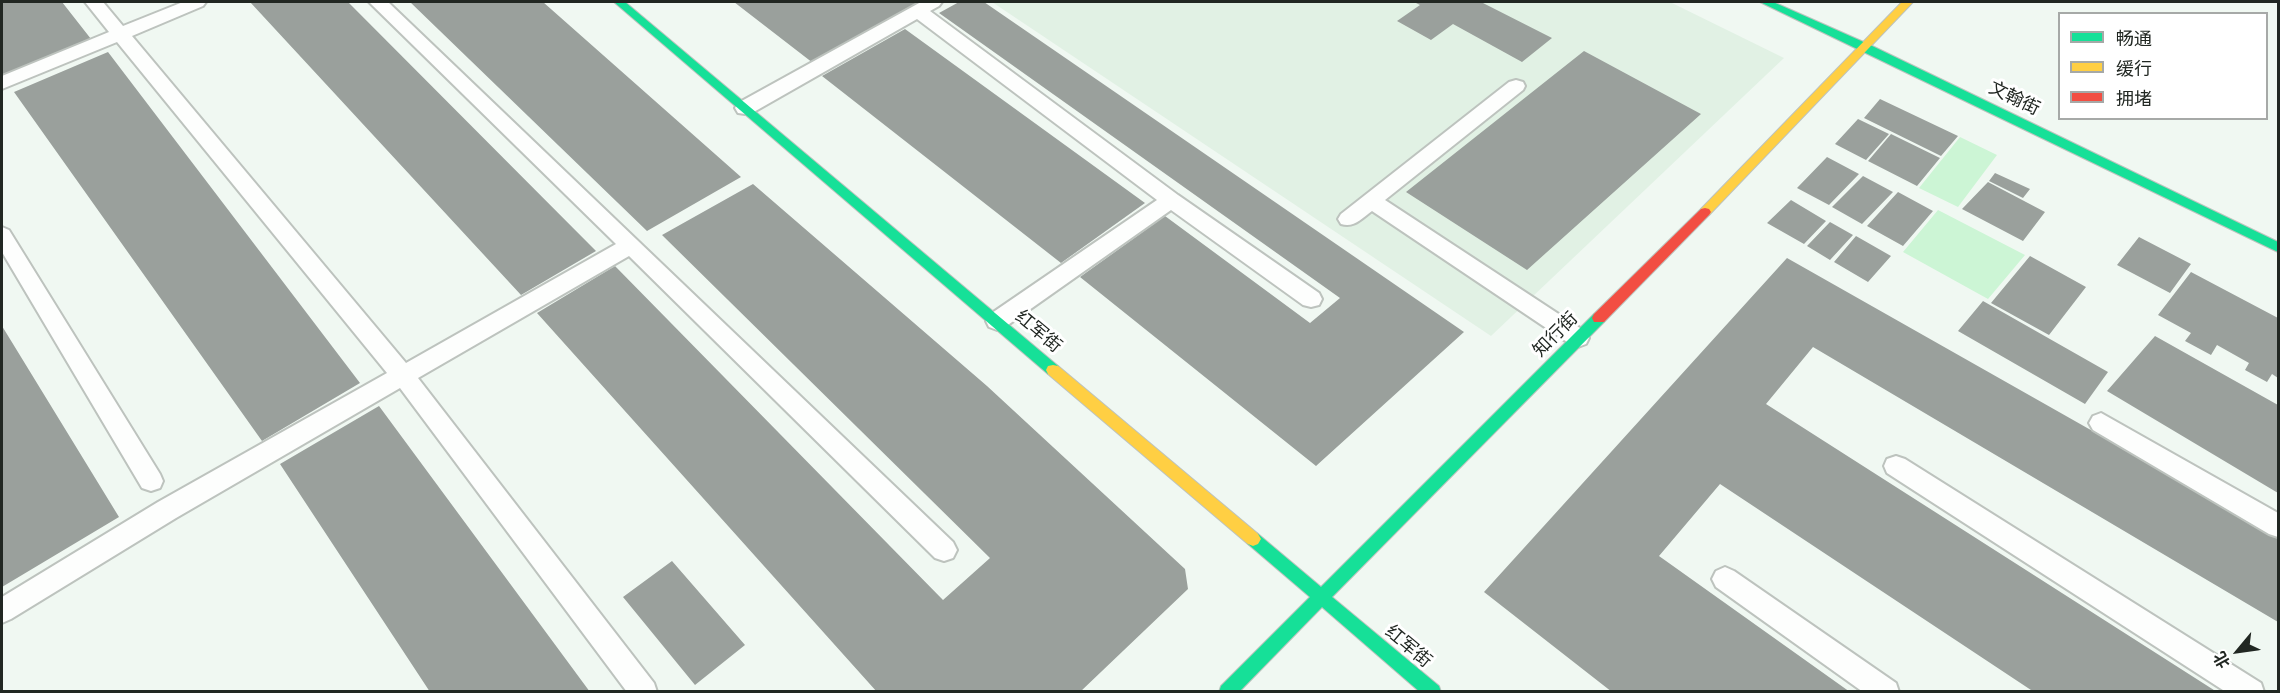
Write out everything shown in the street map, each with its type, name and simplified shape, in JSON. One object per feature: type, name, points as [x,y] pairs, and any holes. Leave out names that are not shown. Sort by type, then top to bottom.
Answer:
[{"type":"street","name":"红军街","points":[[620,2],[1433,692]]},
{"type":"street","name":"文翰街","points":[[1765,2],[1864,46],[2278,247]]},
{"type":"street","name":"知行街","points":[[1227,692],[1788,128],[1908,2]]},
{"type":"lane","points":[[94,2],[368,335],[404,375],[644,692]]},
{"type":"lane","points":[[2,83],[197,2]]},
{"type":"lane","points":[[378,2],[944,550]]},
{"type":"lane","points":[[745,108],[928,8],[1170,200],[1311,299]]},
{"type":"lane","points":[[1348,219],[1516,86]]},
{"type":"lane","points":[[997,321],[1170,200]]},
{"type":"lane","points":[[1371,201],[1578,338]]},
{"type":"lane","points":[[2,235],[151,481]]},
{"type":"lane","points":[[2,611],[167,510],[631,245]]},
{"type":"lane","points":[[2101,423],[2278,526]]},
{"type":"lane","points":[[1896,466],[2251,692]]},
{"type":"lane","points":[[1725,579],[1886,692]]},
{"type":"shaded area","points":[[992,2],[1670,2],[1784,58],[1491,336]]},
{"type":"green space","points":[[1960,137],[1997,155],[1958,207],[1919,188]]},
{"type":"green space","points":[[1938,210],[2025,255],[1988,299],[1903,252]]},
{"type":"building","points":[[2,2],[62,2],[91,39],[2,77]]},
{"type":"building","points":[[250,2],[348,2],[596,251],[521,295]]},
{"type":"building","points":[[410,2],[543,2],[741,177],[647,231]]},
{"type":"building","points":[[734,2],[924,2],[813,63]]},
{"type":"building","points":[[959,2],[984,2],[1464,332],[1316,466],[1080,277],[1165,216],[1310,323],[1340,298],[939,13]]},
{"type":"building","points":[[1414,2],[1481,2],[1552,38],[1522,62],[1453,24],[1431,40],[1397,21],[1420,5]]},
{"type":"building","points":[[905,29],[1145,203],[1061,263],[822,76]]},
{"type":"building","points":[[1584,51],[1701,114],[1527,270],[1406,192]]},
{"type":"building","points":[[108,52],[360,383],[262,441],[14,92]]},
{"type":"building","points":[[1880,99],[1958,136],[1941,156],[1864,118]]},
{"type":"building","points":[[1858,119],[1889,134],[1866,160],[1835,144]]},
{"type":"building","points":[[1891,134],[1940,158],[1917,186],[1868,161]]},
{"type":"building","points":[[1827,157],[1859,174],[1829,205],[1797,188]]},
{"type":"building","points":[[1995,173],[2030,189],[2023,198],[1989,181]]},
{"type":"building","points":[[1863,176],[1893,192],[1862,224],[1832,207]]},
{"type":"building","points":[[1988,182],[2045,212],[2023,241],[1962,209]]},
{"type":"building","points":[[753,184],[987,386],[1185,569],[1188,589],[1080,692],[877,692],[537,313],[615,266],[943,600],[990,558],[662,235]]},
{"type":"building","points":[[1898,192],[1933,211],[1903,246],[1867,226]]},
{"type":"building","points":[[1791,200],[1826,221],[1804,244],[1767,223]]},
{"type":"building","points":[[1830,222],[1853,235],[1830,260],[1807,246]]},
{"type":"building","points":[[1856,236],[1891,256],[1868,282],[1834,262]]},
{"type":"building","points":[[2139,237],[2191,264],[2170,293],[2117,265]]},
{"type":"building","points":[[2030,256],[2086,287],[2049,335],[1991,303]]},
{"type":"building","points":[[1787,258],[2278,536],[2278,622],[1813,347],[1766,404],[2217,692],[2034,692],[1720,484],[1659,556],[1850,692],[1612,692],[1484,592]]},
{"type":"building","points":[[2191,272],[2278,318],[2278,378],[2272,374],[2267,382],[2245,370],[2249,363],[2217,345],[2211,355],[2185,341],[2191,333],[2158,315]]},
{"type":"building","points":[[1983,301],[2108,372],[2085,404],[1958,331]]},
{"type":"building","points":[[2,326],[119,517],[2,587]]},
{"type":"building","points":[[2155,336],[2278,405],[2278,493],[2107,391]]},
{"type":"building","points":[[379,406],[590,692],[430,692],[280,464]]},
{"type":"building","points":[[672,561],[745,645],[695,685],[623,597]]},
{"type":"traffic: fast","points":[[619,2],[1053,370]]},
{"type":"traffic: fast","points":[[1765,2],[1864,46],[2278,247]]},
{"type":"traffic: fast","points":[[1227,692],[1599,318]]},
{"type":"traffic: fast","points":[[1253,539],[1433,692]]},
{"type":"traffic: slow","points":[[1705,212],[1908,2]]},
{"type":"traffic: slow","points":[[1053,370],[1253,539]]},
{"type":"traffic: jam","points":[[1599,318],[1705,212]]}]
